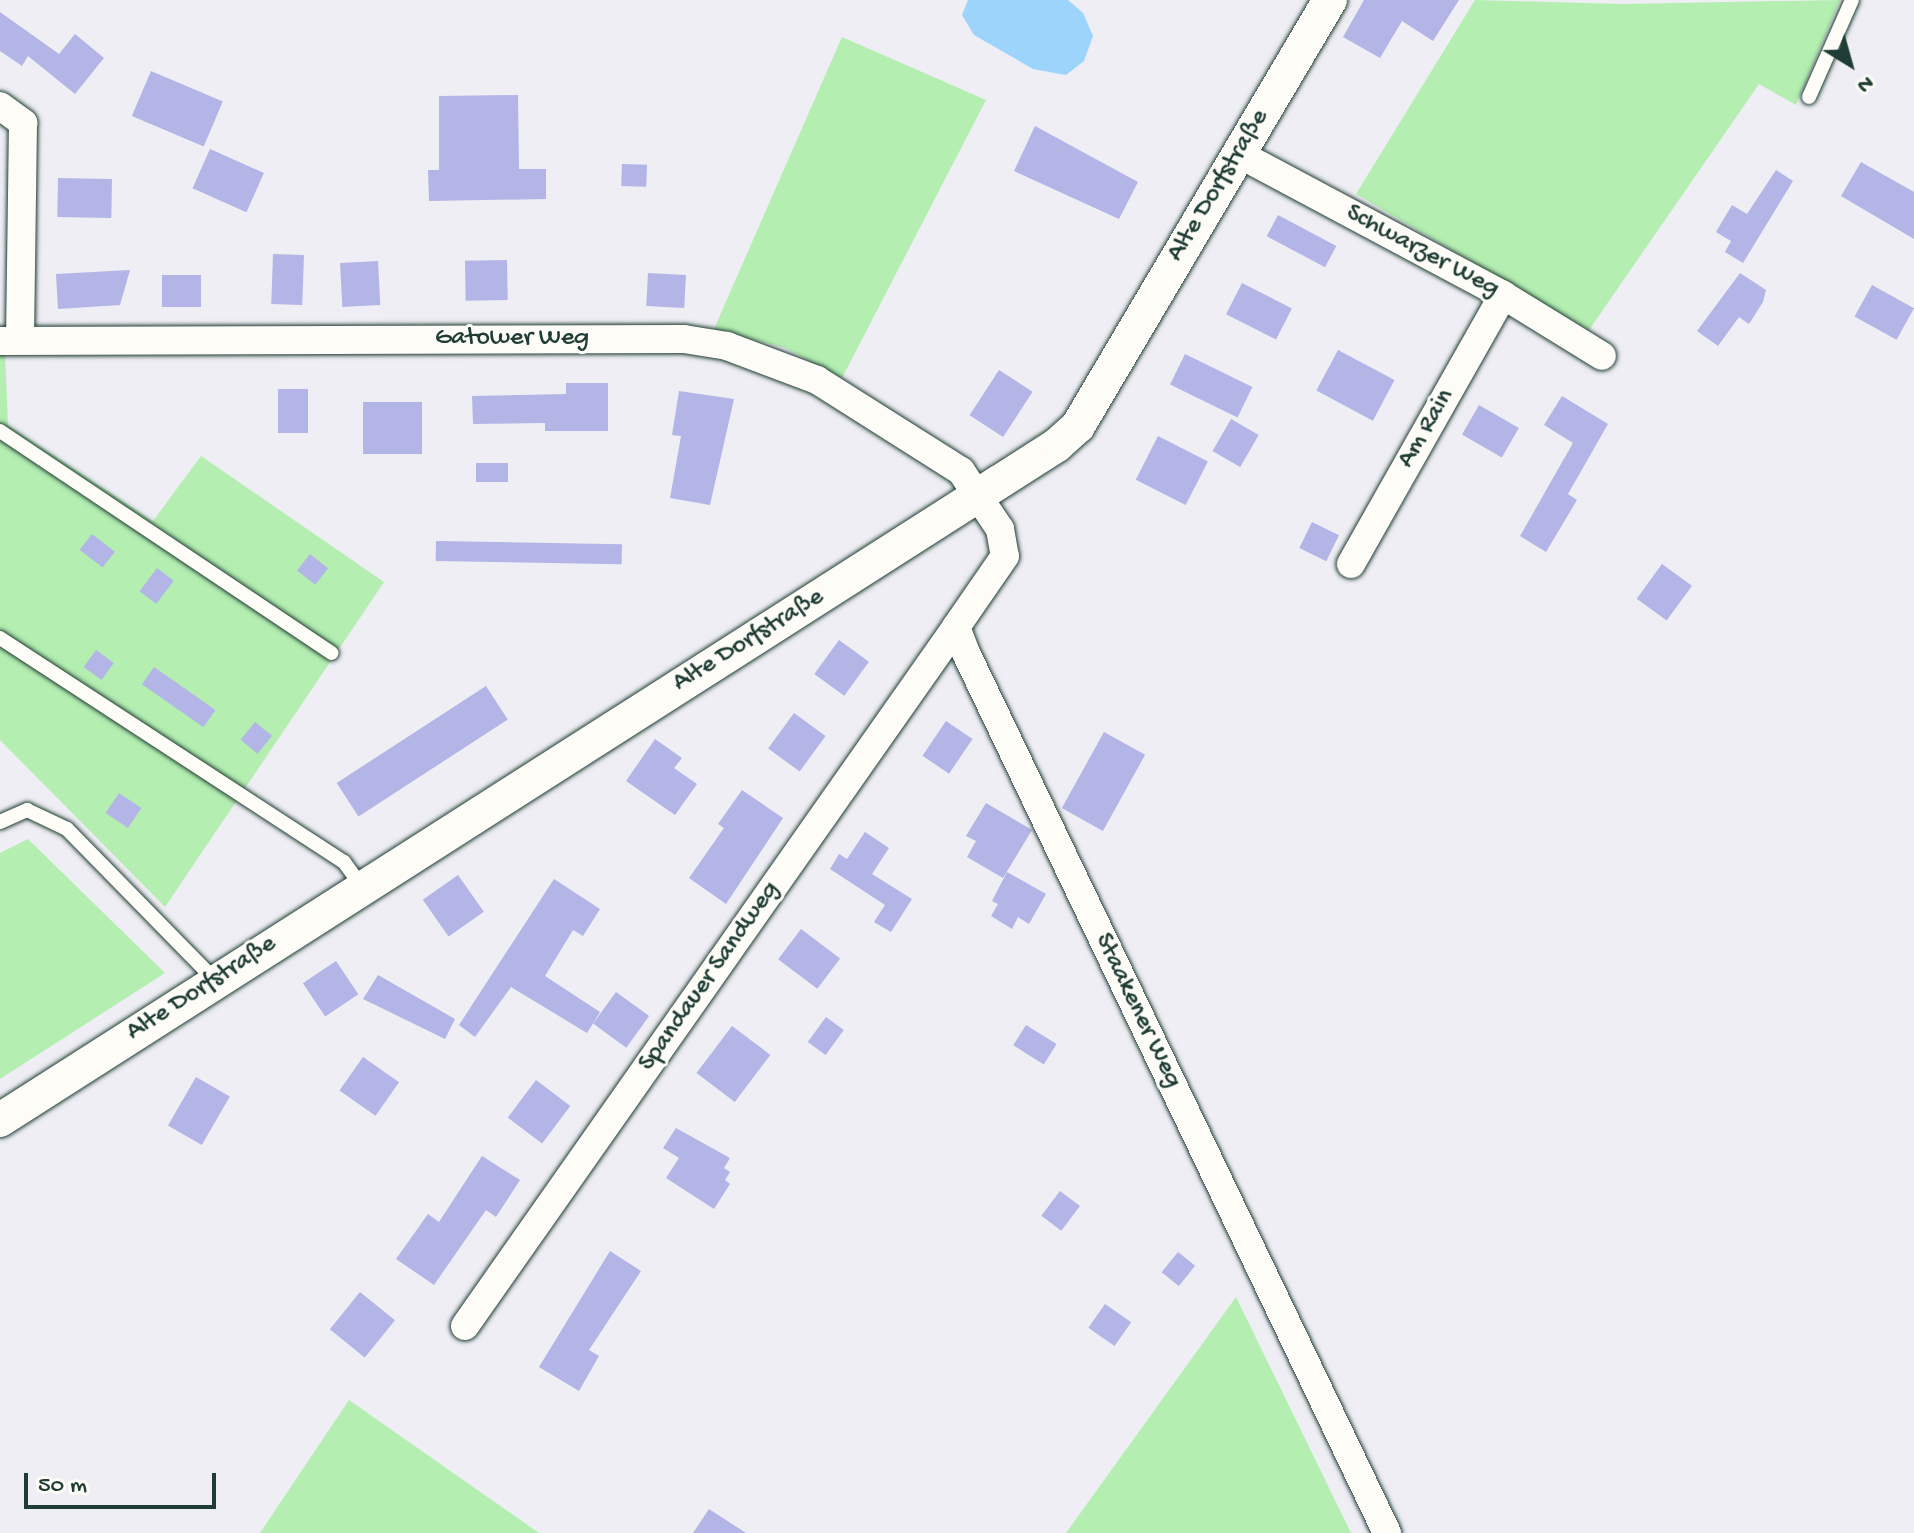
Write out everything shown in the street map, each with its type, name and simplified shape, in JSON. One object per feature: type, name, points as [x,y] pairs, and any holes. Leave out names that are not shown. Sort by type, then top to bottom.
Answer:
[{"type":"street","name":"Alte Dorfstraße","points":[[0,1120],[1057,445],[1078,426],[1330,0]]},
{"type":"street","points":[[0,106],[23,123],[10,340]]},
{"type":"street","name":"Schwarzer Weg","points":[[1239,154],[1503,295],[1602,356]]},
{"type":"street","name":"Am Rain","points":[[1351,564],[1503,295]]},
{"type":"street","name":"Gatower Weg","points":[[10,340],[684,339],[713,344],[817,380],[961,471],[978,495]]},
{"type":"street","points":[[956,627],[1005,556],[1000,529],[978,495]]},
{"type":"street","name":"Spandauer Sandweg","points":[[465,1326],[956,627]]},
{"type":"street","name":"Staakener Weg","points":[[956,627],[1387,1533]]},
{"type":"lane","points":[[1809,97],[1852,0]]},
{"type":"lane","points":[[0,431],[331,653]]},
{"type":"lane","points":[[0,638],[344,862],[362,887]]},
{"type":"lane","points":[[0,822],[27,810],[67,829],[215,980]]},
{"type":"green space","points":[[1475,0],[1622,4],[1840,0],[1796,105],[1759,84],[1589,330],[1356,194]]},
{"type":"green space","points":[[842,37],[986,100],[842,378],[785,348],[714,329]]},
{"type":"green space","points":[[5,353],[8,425],[153,521],[201,456],[384,582],[165,907],[0,740],[0,354]]},
{"type":"green space","points":[[28,839],[165,973],[0,1079],[0,853]]},
{"type":"green space","points":[[1236,1297],[1351,1533],[1066,1533]]},
{"type":"green space","points":[[349,1400],[539,1533],[260,1533]]},
{"type":"water","points":[[968,0],[1068,0],[1083,13],[1093,36],[1084,61],[1066,75],[1033,69],[974,35],[962,15]]},
{"type":"building","points":[[1364,0],[1459,0],[1433,41],[1402,21],[1380,58],[1343,37]]},
{"type":"building","points":[[0,12],[59,54],[75,34],[104,58],[75,94],[28,56],[22,66],[0,51]]},
{"type":"building","points":[[151,71],[223,101],[204,147],[132,116]]},
{"type":"building","points":[[518,95],[519,169],[546,169],[546,199],[429,201],[428,170],[439,170],[439,96]]},
{"type":"building","points":[[1035,126],[1138,182],[1119,219],[1014,171]]},
{"type":"building","points":[[210,149],[264,173],[246,212],[193,188]]},
{"type":"building","points":[[1861,162],[1914,192],[1914,239],[1841,196]]},
{"type":"building","points":[[622,164],[647,165],[646,187],[621,186]]},
{"type":"building","points":[[1776,170],[1793,181],[1743,263],[1725,252],[1731,241],[1716,232],[1732,205],[1747,214]]},
{"type":"building","points":[[58,178],[112,179],[111,218],[57,217]]},
{"type":"building","points":[[1278,215],[1336,246],[1325,267],[1267,236]]},
{"type":"building","points":[[273,254],[304,255],[302,305],[271,304]]},
{"type":"building","points":[[507,260],[508,300],[466,301],[465,261]]},
{"type":"building","points":[[378,261],[380,305],[342,307],[340,263]]},
{"type":"building","points":[[130,270],[120,305],[58,309],[56,274]]},
{"type":"building","points":[[648,273],[686,275],[684,308],[646,306]]},
{"type":"building","points":[[1740,273],[1766,290],[1763,302],[1749,324],[1739,317],[1718,346],[1697,331]]},
{"type":"building","points":[[162,275],[201,275],[201,307],[162,307]]},
{"type":"building","points":[[1242,283],[1292,308],[1276,340],[1226,314]]},
{"type":"building","points":[[1872,285],[1914,308],[1897,340],[1855,316]]},
{"type":"building","points":[[1338,350],[1395,380],[1373,421],[1316,391]]},
{"type":"building","points":[[1185,354],[1252,387],[1238,417],[1170,385]]},
{"type":"building","points":[[999,370],[1033,392],[1003,437],[970,415]]},
{"type":"building","points":[[566,383],[608,383],[608,431],[545,431],[545,423],[473,424],[472,396],[566,394]]},
{"type":"building","points":[[278,389],[308,389],[308,433],[278,433]]},
{"type":"building","points":[[679,391],[734,399],[710,505],[670,498],[681,436],[672,435]]},
{"type":"building","points":[[1562,396],[1608,424],[1568,494],[1577,500],[1546,552],[1520,536],[1573,443],[1544,425]]},
{"type":"building","points":[[363,402],[422,402],[422,454],[363,454]]},
{"type":"building","points":[[1479,405],[1519,428],[1502,457],[1462,434]]},
{"type":"building","points":[[1231,419],[1259,435],[1240,467],[1212,451]]},
{"type":"building","points":[[1158,436],[1208,461],[1186,505],[1136,480]]},
{"type":"building","points":[[476,463],[508,463],[508,482],[476,482]]},
{"type":"building","points":[[1312,522],[1339,535],[1326,561],[1299,548]]},
{"type":"building","points":[[92,534],[115,552],[103,568],[80,550]]},
{"type":"building","points":[[436,541],[622,544],[622,564],[436,561]]},
{"type":"building","points":[[310,554],[328,568],[315,585],[297,571]]},
{"type":"building","points":[[1662,564],[1692,586],[1667,621],[1637,599]]},
{"type":"building","points":[[157,568],[174,581],[156,604],[140,591]]},
{"type":"building","points":[[839,640],[869,662],[844,696],[814,674]]},
{"type":"building","points":[[96,650],[114,663],[101,680],[84,667]]},
{"type":"building","points":[[154,667],[215,710],[203,727],[142,684]]},
{"type":"building","points":[[486,686],[508,720],[359,816],[337,783]]},
{"type":"building","points":[[794,713],[826,736],[800,772],[768,749]]},
{"type":"building","points":[[946,721],[973,739],[949,774],[923,756]]},
{"type":"building","points":[[255,722],[272,736],[258,754],[241,740]]},
{"type":"building","points":[[1104,732],[1145,755],[1103,831],[1062,808]]},
{"type":"building","points":[[655,739],[682,758],[674,768],[697,784],[675,815],[626,781]]},
{"type":"building","points":[[742,790],[783,818],[726,904],[689,878],[724,828],[718,824]]},
{"type":"building","points":[[119,793],[141,808],[128,828],[106,813]]},
{"type":"building","points":[[986,803],[1032,830],[1003,878],[967,857],[976,841],[966,836]]},
{"type":"building","points":[[865,832],[889,848],[872,874],[912,899],[891,932],[874,922],[885,905],[830,869],[839,854],[847,859]]},
{"type":"building","points":[[1007,872],[1046,894],[1029,924],[1018,917],[1012,929],[991,916],[998,904],[992,901]]},
{"type":"building","points":[[458,875],[484,912],[449,937],[423,900]]},
{"type":"building","points":[[554,879],[600,909],[583,936],[573,930],[545,976],[600,1012],[587,1033],[511,987],[475,1037],[459,1025]]},
{"type":"building","points":[[801,929],[840,958],[817,989],[778,959]]},
{"type":"building","points":[[336,961],[358,994],[325,1017],[303,983]]},
{"type":"building","points":[[378,975],[455,1019],[445,1039],[363,999]]},
{"type":"building","points":[[616,992],[649,1016],[626,1048],[593,1024]]},
{"type":"building","points":[[826,1017],[844,1030],[826,1055],[808,1042]]},
{"type":"building","points":[[1026,1025],[1057,1044],[1044,1064],[1013,1045]]},
{"type":"building","points":[[732,1026],[770,1055],[735,1102],[696,1073]]},
{"type":"building","points":[[363,1057],[399,1082],[376,1116],[339,1091]]},
{"type":"building","points":[[196,1077],[230,1096],[202,1145],[168,1125]]},
{"type":"building","points":[[536,1080],[570,1106],[542,1143],[508,1118]]},
{"type":"building","points":[[676,1128],[730,1158],[724,1168],[730,1172],[725,1180],[730,1184],[714,1209],[666,1178],[679,1158],[663,1148]]},
{"type":"building","points":[[482,1156],[520,1180],[496,1217],[486,1210],[434,1285],[396,1259],[428,1214],[439,1222]]},
{"type":"building","points":[[1060,1191],[1080,1206],[1061,1231],[1041,1216]]},
{"type":"building","points":[[610,1251],[641,1271],[589,1350],[599,1356],[579,1391],[539,1367]]},
{"type":"building","points":[[1178,1252],[1195,1266],[1179,1286],[1162,1272]]},
{"type":"building","points":[[360,1292],[395,1320],[365,1358],[330,1329]]},
{"type":"building","points":[[1105,1304],[1131,1322],[1115,1346],[1088,1328]]},
{"type":"building","points":[[709,1509],[746,1533],[693,1533]]}]
